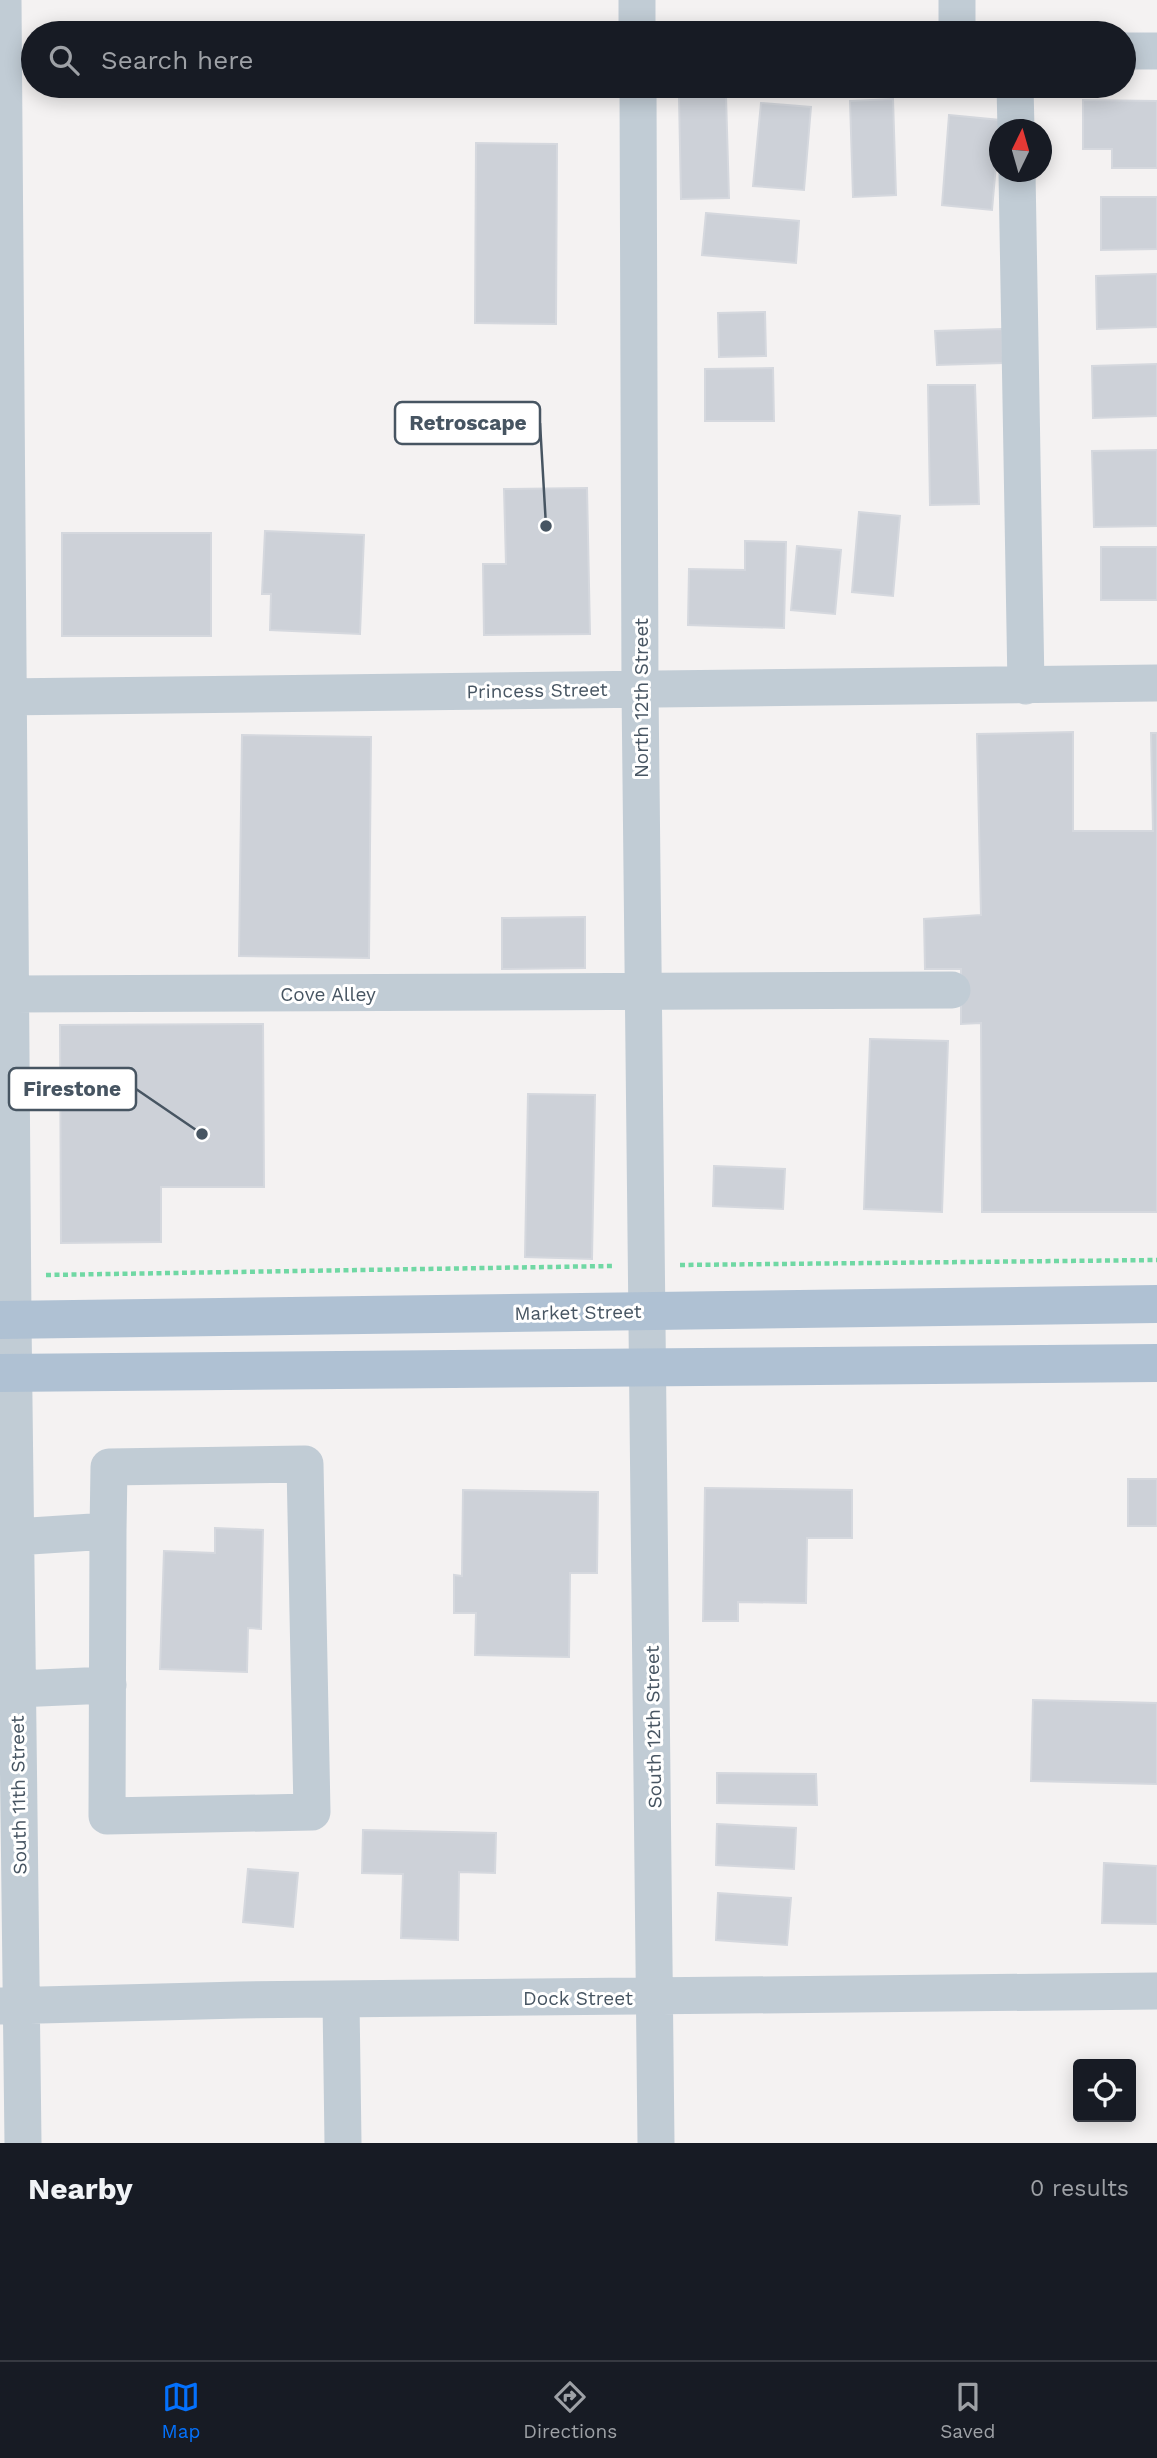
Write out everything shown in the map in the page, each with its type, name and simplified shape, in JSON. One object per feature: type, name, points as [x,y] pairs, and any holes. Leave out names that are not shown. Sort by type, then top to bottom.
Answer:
[{"type":"main road","name":"Market Street","points":[[6,1320],[1157,1304]]},
{"type":"main road","points":[[7,1373],[648,1370],[1157,1363]]},
{"type":"street","name":"South 11th Street","points":[[3,0],[12,61],[4,697],[12,994],[13,1276],[6,1320],[15,1537],[17,1689],[10,2007],[23,2143]]},
{"type":"street","points":[[637,0],[638,21]]},
{"type":"street","points":[[957,0],[957,21]]},
{"type":"street","points":[[1136,51],[1157,51]]},
{"type":"street","name":"North 12th Street","points":[[638,98],[646,1311]]},
{"type":"street","points":[[1015,98],[1016,119]]},
{"type":"street","points":[[1017,182],[1026,686]]},
{"type":"street","name":"Princess Street","points":[[4,697],[1157,683]]},
{"type":"street","name":"Cove Alley","points":[[12,994],[952,990]]},
{"type":"street","name":"South 12th Street","points":[[646,1311],[656,2143]]},
{"type":"street","points":[[305,1464],[312,1812],[107,1816],[108,1531],[109,1467],[305,1464]]},
{"type":"street","points":[[15,1537],[108,1531]]},
{"type":"street","points":[[17,1689],[107,1685]]},
{"type":"street","name":"Dock Street","points":[[10,2007],[341,2000],[1157,1991]]},
{"type":"street","points":[[341,2000],[343,2143]]},
{"type":"path","points":[[13,1276],[646,1265],[1157,1261]]},
{"type":"building","points":[[679,98],[726,98],[729,198],[681,199]]},
{"type":"building","points":[[893,99],[896,195],[853,197],[850,101]]},
{"type":"building","points":[[1083,100],[1157,101],[1157,168],[1112,168],[1112,149],[1083,149]]},
{"type":"building","points":[[761,103],[811,107],[804,190],[753,186]]},
{"type":"building","points":[[949,115],[990,119],[989,182],[994,182],[992,210],[942,205]]},
{"type":"building","points":[[476,143],[557,144],[556,324],[475,323]]},
{"type":"building","points":[[1101,197],[1157,197],[1157,249],[1101,250]]},
{"type":"building","points":[[706,213],[799,221],[796,263],[702,255]]},
{"type":"building","points":[[1157,274],[1157,327],[1097,329],[1096,276]]},
{"type":"building","points":[[765,312],[766,356],[719,357],[718,313]]},
{"type":"building","points":[[1002,329],[1003,363],[937,365],[935,331]]},
{"type":"building","points":[[1157,364],[1157,416],[1093,418],[1092,366]]},
{"type":"building","points":[[773,368],[774,421],[705,421],[705,369]]},
{"type":"building","points":[[928,385],[975,385],[979,504],[930,505]]},
{"type":"building","points":[[1157,450],[1157,526],[1094,527],[1092,451]]},
{"type":"building","points":[[587,488],[590,634],[484,635],[483,564],[506,564],[504,489]]},
{"type":"building","points":[[859,512],[900,516],[893,596],[852,592]]},
{"type":"building","points":[[265,531],[364,535],[360,634],[270,630],[271,594],[262,594]]},
{"type":"building","points":[[62,533],[211,533],[211,636],[62,636]]},
{"type":"building","points":[[745,541],[786,542],[784,628],[688,625],[689,569],[745,570]]},
{"type":"building","points":[[797,546],[841,550],[835,614],[791,610]]},
{"type":"building","points":[[1101,547],[1157,547],[1157,600],[1101,600]]},
{"type":"building","points":[[1073,732],[1073,831],[1153,831],[1151,733],[1157,733],[1157,1212],[982,1212],[981,1023],[961,1024],[961,969],[925,969],[924,919],[981,915],[977,734]]},
{"type":"building","points":[[242,735],[371,737],[369,958],[239,956]]},
{"type":"building","points":[[585,917],[585,968],[502,969],[502,918]]},
{"type":"building","points":[[263,1024],[264,1187],[161,1187],[161,1242],[61,1243],[60,1025]]},
{"type":"building","points":[[870,1039],[948,1041],[942,1212],[864,1209]]},
{"type":"building","points":[[528,1094],[595,1095],[592,1259],[525,1257]]},
{"type":"building","points":[[714,1166],[785,1169],[783,1209],[713,1206]]},
{"type":"building","points":[[1128,1479],[1157,1479],[1157,1526],[1128,1526]]},
{"type":"building","points":[[705,1488],[852,1490],[852,1538],[807,1538],[806,1603],[738,1602],[738,1621],[703,1621]]},
{"type":"building","points":[[463,1490],[598,1492],[597,1573],[570,1573],[569,1657],[475,1655],[476,1613],[454,1613],[454,1575],[462,1576]]},
{"type":"building","points":[[215,1528],[263,1530],[261,1629],[248,1628],[247,1672],[160,1669],[164,1551],[215,1553]]},
{"type":"building","points":[[1033,1700],[1157,1703],[1157,1784],[1031,1781]]},
{"type":"building","points":[[717,1773],[816,1774],[817,1805],[717,1803]]},
{"type":"building","points":[[717,1824],[796,1828],[794,1869],[716,1865]]},
{"type":"building","points":[[363,1830],[496,1833],[495,1873],[459,1872],[458,1940],[401,1938],[403,1874],[362,1873]]},
{"type":"building","points":[[1104,1863],[1157,1866],[1157,1924],[1102,1923]]},
{"type":"building","points":[[248,1869],[298,1873],[293,1927],[243,1922]]},
{"type":"building","points":[[718,1893],[791,1898],[787,1945],[716,1940]]},
{"type":"place","name":"Retroscape","points":[[546,526]]},
{"type":"place","name":"Firestone","points":[[202,1134]]}]
